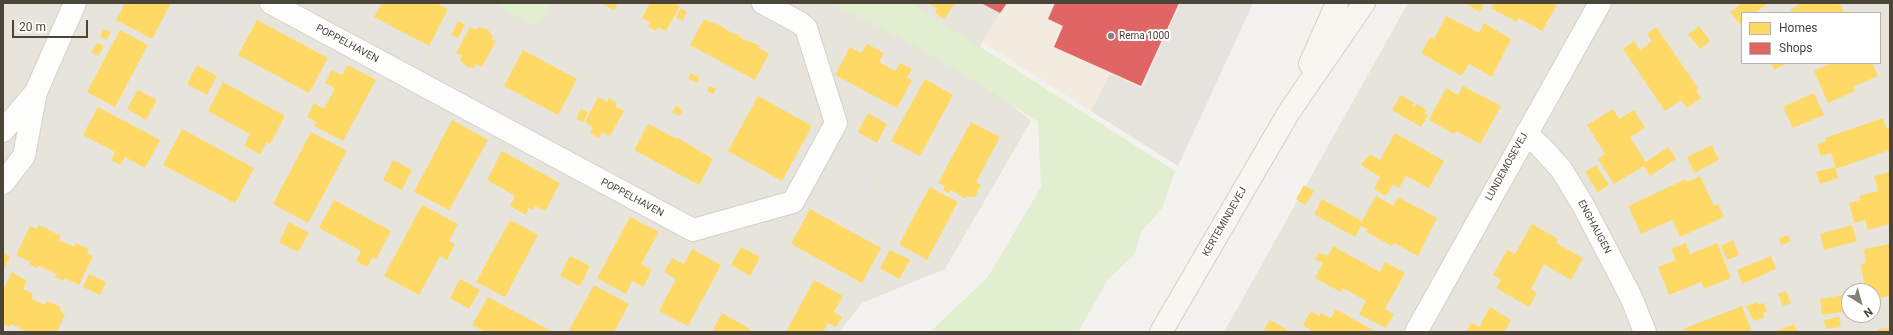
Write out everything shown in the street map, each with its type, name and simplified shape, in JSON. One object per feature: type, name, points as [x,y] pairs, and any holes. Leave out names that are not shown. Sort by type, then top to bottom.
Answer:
[{"type":"main road","name":"KERTEMINDEVEJ","points":[[1289,112],[1337,3]]},
{"type":"main road","name":"KERTEMINDEVEJ","points":[[1161,332],[1289,112],[1364,3]]},
{"type":"street","points":[[3,182],[24,156],[36,92],[75,3]]},
{"type":"street","name":"POPPELHAVEN","points":[[270,3],[693,230],[793,202],[836,123],[806,28],[800,22],[763,3]]},
{"type":"street","name":"LUNDEMOSEVEJ","points":[[1416,332],[1600,3]]},
{"type":"street","points":[[3,132],[36,92]]},
{"type":"street","name":"ENGHAUGEN","points":[[1526,134],[1540,146],[1561,169],[1583,205],[1631,297],[1645,332]]},
{"type":"shaded area","points":[[3,3],[1007,3],[967,68],[1031,121],[945,269],[862,303],[839,332],[3,332]]},
{"type":"shaded area","points":[[188,3],[226,3],[248,15],[219,65],[169,37]]},
{"type":"shaded area","points":[[713,3],[745,3],[784,24],[773,43],[710,10]]},
{"type":"shaded area","points":[[1007,3],[1253,3],[1178,166],[982,42]]},
{"type":"shaded area","points":[[1181,3],[1253,3],[1178,166],[1091,111],[1110,74],[1142,88]]},
{"type":"shaded area","points":[[1408,3],[1890,3],[1890,332],[1224,332]]},
{"type":"shaded area","points":[[372,20],[426,49],[417,69],[360,40]]},
{"type":"shaded area","points":[[389,86],[439,113],[414,158],[363,131]]},
{"type":"shaded area","points":[[499,90],[554,120],[544,139],[488,109]]},
{"type":"shaded area","points":[[847,146],[881,165],[853,216],[818,198]]},
{"type":"shaded area","points":[[631,159],[688,192],[678,211],[619,179]]},
{"type":"shaded area","points":[[565,188],[614,213],[592,255],[542,229]]},
{"type":"shaded area","points":[[762,261],[796,280],[771,323],[719,295],[730,274],[748,284]]},
{"type":"green space","points":[[494,3],[546,3],[550,5],[537,27]]},
{"type":"green space","points":[[829,3],[911,3],[1175,171],[1162,208],[1141,232],[1135,254],[1108,279],[1078,332],[930,332],[988,277],[1041,187],[1038,122],[962,73],[910,43]]},
{"type":"building: Homes","points":[[125,3],[171,3],[152,39],[116,20]]},
{"type":"building: Homes","points":[[382,3],[436,3],[448,9],[429,46],[374,17]]},
{"type":"building: Homes","points":[[600,3],[618,3],[614,10]]},
{"type":"building: Homes","points":[[650,3],[674,3],[680,6],[666,31],[658,27],[656,31],[648,26],[650,22],[642,18]]},
{"type":"building: Homes","points":[[928,3],[955,3],[944,19],[935,13],[937,9]]},
{"type":"building: Homes","points":[[1464,3],[1485,3],[1480,12]]},
{"type":"building: Homes","points":[[1494,3],[1558,3],[1542,31],[1519,18],[1517,22],[1491,8]]},
{"type":"building: Homes","points":[[1742,3],[1768,3],[1756,12],[1741,12],[1741,25],[1730,12]]},
{"type":"building: Homes","points":[[1801,3],[1839,3],[1844,12],[1791,12],[1790,10]]},
{"type":"building: Homes","points":[[681,8],[687,12],[682,21],[676,17]]},
{"type":"building: Homes","points":[[1446,16],[1479,33],[1484,23],[1511,39],[1492,77],[1469,64],[1461,76],[1421,53],[1430,37],[1434,39]]},
{"type":"building: Homes","points":[[704,19],[715,24],[716,23],[735,35],[735,33],[740,36],[739,37],[760,46],[759,48],[769,54],[755,80],[690,45]]},
{"type":"building: Homes","points":[[257,20],[328,58],[309,93],[238,55]]},
{"type":"building: Homes","points":[[458,21],[465,25],[458,38],[451,35]]},
{"type":"building: Homes","points":[[1699,26],[1710,41],[1700,49],[1688,34]]},
{"type":"building: Homes","points":[[470,27],[476,30],[480,27],[488,30],[493,36],[491,39],[496,41],[482,67],[476,64],[474,68],[467,67],[460,60],[462,56],[456,53]]},
{"type":"building: Homes","points":[[1656,27],[1698,88],[1696,90],[1701,98],[1687,108],[1681,100],[1665,111],[1623,49],[1634,41],[1640,50],[1652,41],[1647,34]]},
{"type":"building: Homes","points":[[104,29],[111,32],[106,40],[100,36]]},
{"type":"building: Homes","points":[[120,30],[148,45],[115,107],[87,92]]},
{"type":"building: Homes","points":[[97,43],[104,46],[98,56],[91,52]]},
{"type":"building: Homes","points":[[867,44],[884,53],[879,62],[896,71],[900,63],[912,69],[907,78],[912,80],[897,108],[835,75],[850,47],[861,53]]},
{"type":"building: Homes","points":[[523,50],[577,79],[558,115],[504,86]]},
{"type":"building: Homes","points":[[1772,64],[1785,64],[1775,70]]},
{"type":"building: Homes","points":[[1829,64],[1872,64],[1878,76],[1853,87],[1855,91],[1828,103],[1814,71]]},
{"type":"building: Homes","points":[[197,65],[217,76],[207,95],[187,84]]},
{"type":"building: Homes","points":[[348,65],[376,80],[343,141],[314,126],[316,122],[307,117],[314,103],[324,109],[335,88],[325,83],[332,70],[342,75]]},
{"type":"building: Homes","points":[[691,73],[700,78],[697,83],[688,78]]},
{"type":"building: Homes","points":[[925,79],[953,95],[920,156],[891,141]]},
{"type":"building: Homes","points":[[223,82],[285,116],[270,144],[267,142],[260,154],[244,146],[250,134],[208,111]]},
{"type":"building: Homes","points":[[709,86],[716,89],[713,94],[707,91]]},
{"type":"building: Homes","points":[[1463,86],[1501,106],[1480,144],[1457,131],[1454,134],[1429,120],[1446,88],[1458,95]]},
{"type":"building: Homes","points":[[138,90],[157,100],[146,120],[127,109]]},
{"type":"building: Homes","points":[[1814,93],[1824,115],[1793,128],[1783,107]]},
{"type":"building: Homes","points":[[1401,95],[1414,103],[1412,106],[1414,108],[1417,104],[1427,110],[1425,114],[1428,115],[1421,127],[1392,110]]},
{"type":"building: Homes","points":[[758,96],[812,126],[782,181],[728,151]]},
{"type":"building: Homes","points":[[598,97],[607,102],[609,98],[617,103],[615,106],[624,111],[610,136],[602,132],[599,138],[590,133],[593,127],[585,122]]},
{"type":"building: Homes","points":[[676,106],[683,110],[679,116],[672,112]]},
{"type":"building: Homes","points":[[98,107],[160,140],[145,168],[125,157],[120,165],[111,160],[115,152],[83,135]]},
{"type":"building: Homes","points":[[581,109],[588,112],[583,122],[576,119]]},
{"type":"building: Homes","points":[[1613,109],[1619,119],[1634,110],[1645,128],[1630,137],[1646,162],[1668,147],[1676,159],[1650,176],[1644,166],[1614,184],[1598,159],[1605,154],[1587,125]]},
{"type":"building: Homes","points":[[868,113],[887,124],[877,143],[858,132]]},
{"type":"building: Homes","points":[[1883,118],[1887,129],[1890,128],[1890,150],[1836,169],[1831,153],[1821,156],[1817,144],[1826,141],[1825,138]]},
{"type":"building: Homes","points":[[452,120],[488,140],[449,210],[414,192]]},
{"type":"building: Homes","points":[[971,122],[1000,137],[976,182],[981,185],[975,197],[967,196],[966,199],[951,190],[949,193],[943,190],[945,186],[938,183]]},
{"type":"building: Homes","points":[[648,124],[677,139],[678,138],[713,159],[699,185],[634,150]]},
{"type":"building: Homes","points":[[182,129],[254,168],[235,203],[163,165]]},
{"type":"building: Homes","points":[[311,132],[347,151],[308,223],[273,204]]},
{"type":"building: Homes","points":[[1395,133],[1444,161],[1429,188],[1406,176],[1399,188],[1393,184],[1386,196],[1374,189],[1380,177],[1361,165],[1370,154],[1380,160]]},
{"type":"building: Homes","points":[[1712,145],[1719,160],[1694,173],[1687,157]]},
{"type":"building: Homes","points":[[502,151],[560,183],[545,211],[535,206],[533,210],[529,208],[526,215],[510,206],[515,196],[487,180]]},
{"type":"building: Homes","points":[[393,160],[412,170],[402,190],[383,180]]},
{"type":"building: Homes","points":[[1596,165],[1609,185],[1598,192],[1585,172]]},
{"type":"building: Homes","points":[[1835,167],[1838,178],[1820,184],[1816,172]]},
{"type":"building: Homes","points":[[1890,172],[1890,224],[1868,230],[1865,220],[1854,223],[1849,203],[1860,200],[1859,196],[1878,191],[1874,176]]},
{"type":"building: Homes","points":[[1700,176],[1714,206],[1718,204],[1724,217],[1680,237],[1672,220],[1641,234],[1628,206],[1686,179],[1687,182]]},
{"type":"building: Homes","points":[[1304,185],[1314,191],[1305,205],[1296,199]]},
{"type":"building: Homes","points":[[930,187],[958,202],[927,260],[899,244]]},
{"type":"building: Homes","points":[[1376,196],[1393,206],[1398,197],[1437,218],[1418,256],[1394,243],[1392,246],[1366,232],[1368,229],[1361,226],[1355,237],[1314,214],[1322,199],[1362,221]]},
{"type":"building: Homes","points":[[334,200],[391,231],[376,259],[373,257],[367,267],[356,261],[361,251],[319,228]]},
{"type":"building: Homes","points":[[422,205],[458,224],[449,241],[455,244],[447,260],[440,256],[419,295],[384,276]]},
{"type":"building: Homes","points":[[810,209],[881,248],[862,283],[791,244]]},
{"type":"building: Homes","points":[[630,217],[659,232],[641,264],[652,270],[643,287],[632,281],[626,294],[597,278]]},
{"type":"building: Homes","points":[[510,220],[538,235],[505,297],[476,282]]},
{"type":"building: Homes","points":[[289,222],[309,233],[298,252],[279,242]]},
{"type":"building: Homes","points":[[1532,224],[1558,239],[1556,243],[1583,258],[1571,280],[1544,264],[1531,289],[1537,293],[1529,307],[1496,288],[1501,280],[1493,275],[1507,250],[1515,254]]},
{"type":"building: Homes","points":[[39,225],[61,236],[59,240],[74,247],[76,243],[89,249],[87,253],[93,256],[79,285],[65,278],[64,281],[55,277],[56,274],[39,266],[37,268],[29,264],[30,262],[16,255],[30,226],[37,229]]},
{"type":"building: Homes","points":[[1852,225],[1857,241],[1824,250],[1820,234]]},
{"type":"building: Homes","points":[[1788,235],[1791,241],[1781,245],[1779,238]]},
{"type":"building: Homes","points":[[1733,240],[1739,255],[1727,260],[1721,246]]},
{"type":"building: Homes","points":[[1686,243],[1690,254],[1717,243],[1731,278],[1704,289],[1701,282],[1669,295],[1658,267],[1676,260],[1671,249]]},
{"type":"building: Homes","points":[[1890,244],[1890,296],[1881,298],[1881,283],[1864,283],[1861,264],[1866,263],[1864,249]]},
{"type":"building: Homes","points":[[1333,246],[1380,272],[1385,262],[1405,273],[1385,309],[1394,314],[1386,328],[1359,314],[1366,301],[1343,288],[1341,292],[1315,278],[1323,263],[1315,259],[1319,252],[1328,256]]},
{"type":"building: Homes","points":[[741,247],[760,257],[750,276],[731,265]]},
{"type":"building: Homes","points":[[692,249],[721,265],[688,326],[659,311],[676,279],[664,272],[672,258],[684,264]]},
{"type":"building: Homes","points":[[890,250],[910,260],[899,279],[880,268]]},
{"type":"building: Homes","points":[[3,252],[10,256],[3,271]]},
{"type":"building: Homes","points":[[570,256],[590,266],[580,286],[560,276]]},
{"type":"building: Homes","points":[[1771,256],[1776,269],[1742,284],[1737,270]]},
{"type":"building: Homes","points":[[12,272],[27,281],[23,289],[33,294],[31,298],[45,305],[47,301],[61,307],[60,311],[65,314],[57,332],[28,332],[11,324],[9,327],[3,324],[3,285],[5,286]]},
{"type":"building: Homes","points":[[89,274],[106,282],[100,295],[83,287]]},
{"type":"building: Homes","points":[[460,279],[480,290],[469,309],[450,298]]},
{"type":"building: Homes","points":[[814,280],[843,296],[834,312],[842,317],[836,327],[828,323],[823,332],[786,332]]},
{"type":"building: Homes","points":[[594,285],[629,304],[614,332],[568,332]]},
{"type":"building: Homes","points":[[1786,291],[1791,303],[1783,306],[1778,294]]},
{"type":"building: Homes","points":[[1841,295],[1841,312],[1822,315],[1820,299]]},
{"type":"building: Homes","points":[[488,297],[549,330],[549,332],[485,332],[472,325]]},
{"type":"building: Homes","points":[[1758,302],[1759,304],[1764,303],[1767,312],[1763,313],[1764,318],[1754,321],[1746,306]]},
{"type":"building: Homes","points":[[1742,306],[1752,332],[1684,332],[1683,329]]},
{"type":"building: Homes","points":[[1490,307],[1511,320],[1504,332],[1466,332],[1471,323],[1479,327]]},
{"type":"building: Homes","points":[[1336,309],[1376,332],[1310,332],[1311,330],[1303,325],[1311,311],[1319,316],[1321,313],[1331,318]]},
{"type":"building: Homes","points":[[722,313],[750,329],[749,332],[712,332]]},
{"type":"building: Homes","points":[[1839,317],[1841,327],[1826,329],[1824,320]]},
{"type":"building: Homes","points":[[1270,320],[1291,332],[1263,332]]},
{"type":"building: Homes","points":[[1794,324],[1798,332],[1774,332]]},
{"type":"building: Homes","points":[[1890,328],[1890,332],[1878,332],[1878,329]]},
{"type":"building: Shops","points":[[981,3],[1007,3],[1000,13]]},
{"type":"building: Shops","name":"Rema 1000","points":[[1055,3],[1179,3],[1141,86],[1054,47],[1063,26],[1048,19]]},
{"type":"place","name":"Rema 1000","points":[[1111,36]]}]
